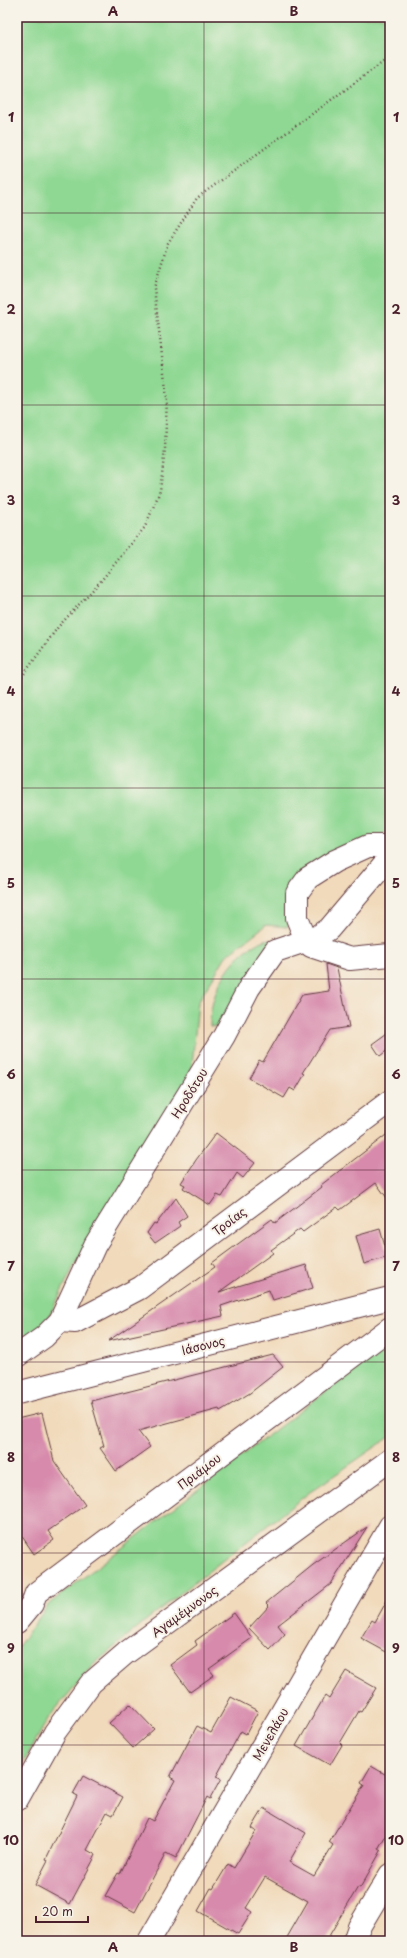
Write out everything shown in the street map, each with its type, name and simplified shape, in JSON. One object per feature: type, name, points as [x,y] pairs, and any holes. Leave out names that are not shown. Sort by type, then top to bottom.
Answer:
[{"type":"street","points":[[390,846],[368,846],[335,861],[308,878],[297,893],[297,918],[306,940],[311,946],[350,959],[390,954]]},
{"type":"street","name":"Ηροδότου","points":[[17,1356],[44,1337],[60,1321],[95,1245],[224,1036],[249,988],[276,951],[317,937],[329,929],[390,857]]},
{"type":"street","name":"Τροίας","points":[[60,1321],[75,1322],[140,1288],[390,1101]]},
{"type":"street","name":"Ιάσονος","points":[[17,1393],[390,1298]]},
{"type":"street","name":"Πριάμου","points":[[17,1622],[32,1604],[26,1596],[390,1328]]},
{"type":"street","name":"Αγαμέμνονος","points":[[17,1800],[55,1732],[91,1683],[126,1653],[390,1460]]},
{"type":"street","name":"Μενελάου","points":[[149,1941],[390,1526]]},
{"type":"street","points":[[354,1941],[359,1927],[390,1875]]},
{"type":"path","points":[[17,688],[21,678],[58,627],[100,582],[145,527],[160,492],[165,449],[167,398],[154,288],[168,243],[197,198],[390,57]]},
{"type":"green space","points":[[17,17],[390,17],[390,830],[370,841],[315,861],[300,875],[291,923],[287,927],[266,925],[226,956],[198,1002],[191,1076],[73,1268],[46,1323],[17,1344]]},
{"type":"green space","points":[[269,939],[272,942],[223,1028],[210,1026],[214,998],[226,972],[245,951],[256,944]]},
{"type":"green space","points":[[390,1342],[390,1437],[310,1492],[144,1622],[93,1665],[49,1717],[17,1774],[17,1648],[49,1604]]},
{"type":"building","points":[[326,964],[337,968],[349,1027],[330,1030],[303,1073],[305,1074],[295,1091],[290,1088],[284,1098],[249,1078],[259,1060],[263,1062],[302,995],[329,991]]},
{"type":"building","points":[[390,1031],[390,1048],[380,1056],[372,1044]]},
{"type":"building","points":[[390,1132],[390,1202],[376,1183],[340,1210],[337,1207],[303,1232],[300,1229],[271,1250],[273,1253],[219,1292],[306,1265],[313,1288],[273,1300],[269,1290],[221,1306],[223,1316],[108,1341],[215,1267],[212,1263],[272,1219],[275,1223],[322,1187],[321,1185]]},
{"type":"building","points":[[216,1133],[255,1163],[243,1178],[237,1173],[222,1197],[217,1195],[210,1205],[183,1188],[185,1185],[181,1183]]},
{"type":"building","points":[[176,1198],[187,1216],[178,1222],[180,1226],[155,1243],[147,1233]]},
{"type":"building","points":[[380,1229],[388,1257],[364,1264],[356,1236]]},
{"type":"building","points":[[273,1355],[283,1367],[250,1393],[220,1411],[219,1409],[138,1431],[150,1447],[116,1471],[100,1448],[104,1446],[91,1401]]},
{"type":"building","points":[[42,1413],[54,1461],[85,1505],[48,1531],[54,1540],[34,1554],[17,1529],[17,1419]]},
{"type":"building","points":[[367,1527],[331,1584],[278,1625],[285,1634],[270,1650],[249,1628],[269,1606],[266,1603],[313,1565]]},
{"type":"building","points":[[390,1595],[390,1654],[361,1638],[372,1620],[375,1622]]},
{"type":"building","points":[[234,1613],[252,1638],[209,1669],[214,1675],[190,1692],[170,1665],[197,1645],[195,1641]]},
{"type":"building","points":[[346,1671],[376,1688],[361,1712],[359,1711],[340,1743],[342,1745],[330,1765],[296,1746],[325,1696],[329,1699]]},
{"type":"building","points":[[231,1697],[258,1711],[246,1734],[241,1731],[216,1777],[221,1779],[210,1799],[207,1797],[176,1858],[166,1853],[135,1912],[105,1896],[118,1873],[120,1874],[147,1818],[153,1821],[175,1780],[170,1777],[197,1726],[211,1733]]},
{"type":"building","points":[[130,1704],[154,1729],[133,1748],[109,1723]]},
{"type":"building","points":[[371,1766],[390,1777],[390,1828],[378,1849],[381,1851],[360,1888],[358,1887],[326,1941],[285,1941],[308,1901],[265,1877],[246,1908],[252,1912],[238,1934],[198,1911],[211,1888],[213,1889],[228,1864],[234,1868],[256,1831],[252,1828],[264,1808],[306,1833],[289,1862],[314,1876],[333,1845],[329,1842],[364,1785],[361,1783]]},
{"type":"building","points":[[83,1776],[123,1797],[113,1815],[107,1812],[87,1850],[96,1855],[70,1904],[35,1885],[77,1796],[73,1794]]}]
